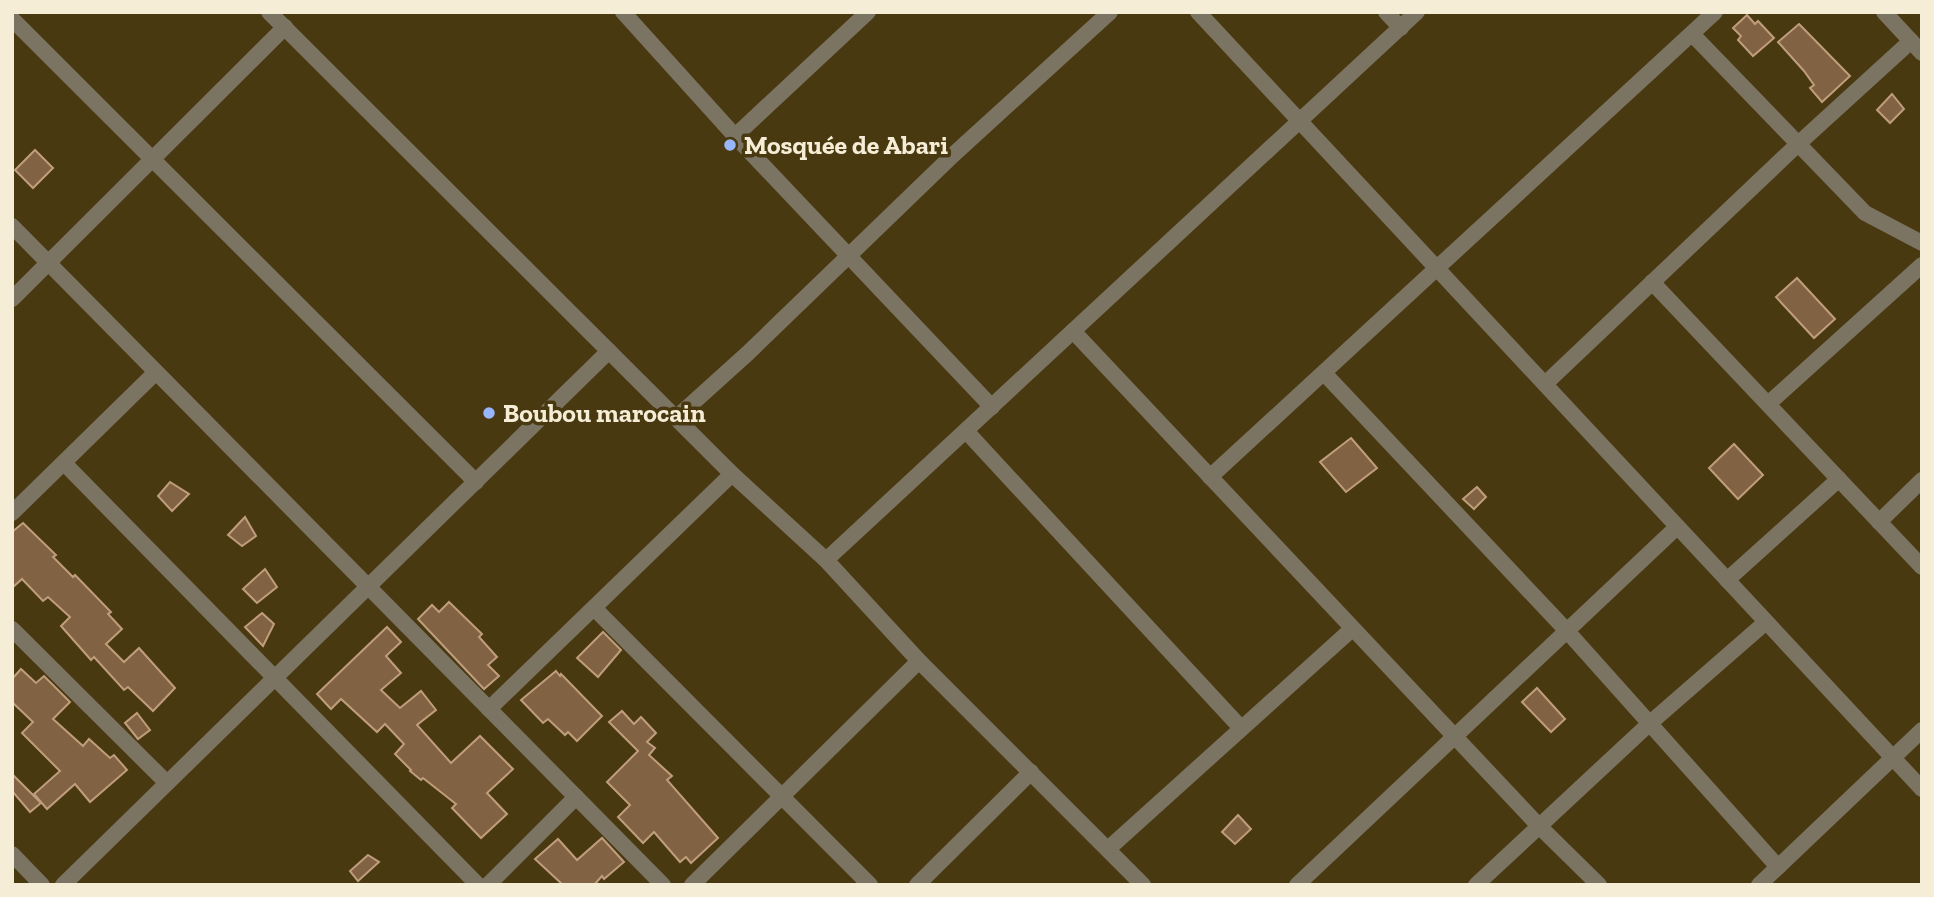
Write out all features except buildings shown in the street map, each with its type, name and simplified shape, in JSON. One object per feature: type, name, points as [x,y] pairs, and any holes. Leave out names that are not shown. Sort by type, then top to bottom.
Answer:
[{"type":"street","points":[[269,12],[732,474],[826,561],[919,661],[1143,885]]},
{"type":"street","points":[[623,12],[735,136],[992,407]]},
{"type":"street","points":[[676,418],[953,155],[1110,12]]},
{"type":"street","points":[[1198,12],[1922,789]]},
{"type":"street","points":[[1387,12],[1401,28]]},
{"type":"street","points":[[826,561],[1418,12]]},
{"type":"street","points":[[1210,477],[1715,12]]},
{"type":"street","points":[[735,136],[864,14]]},
{"type":"street","points":[[1545,384],[1797,145],[1916,47],[1890,14]]},
{"type":"street","points":[[12,19],[476,482]]},
{"type":"street","points":[[12,299],[285,27]]},
{"type":"street","points":[[1692,34],[1865,213],[1922,243]]},
{"type":"street","points":[[12,226],[663,885]]},
{"type":"street","points":[[1768,404],[1922,265]]},
{"type":"street","points":[[1652,282],[1922,567]]},
{"type":"street","points":[[1073,331],[1455,738],[1599,885]]},
{"type":"street","points":[[63,885],[609,351]]},
{"type":"street","points":[[12,513],[156,372]]},
{"type":"street","points":[[1324,373],[1567,631],[1778,867]]},
{"type":"street","points":[[966,431],[1241,728]]},
{"type":"street","points":[[64,463],[478,885]]},
{"type":"street","points":[[489,709],[732,474]]},
{"type":"street","points":[[1727,580],[1839,479]]},
{"type":"street","points":[[1879,522],[1922,480]]},
{"type":"street","points":[[1297,885],[1677,527]]},
{"type":"street","points":[[594,608],[870,885]]},
{"type":"street","points":[[1476,885],[1649,724],[1766,622]]},
{"type":"street","points":[[12,629],[167,783]]},
{"type":"street","points":[[1108,849],[1352,629]]},
{"type":"street","points":[[692,885],[919,661]]},
{"type":"street","points":[[1759,885],[1922,730]]},
{"type":"street","points":[[917,885],[1031,772]]},
{"type":"street","points":[[488,885],[576,797]]},
{"type":"street","points":[[12,854],[42,885]]},
{"type":"place","name":"Mosquée de Abari","points":[[730,145]]},
{"type":"place","name":"Boubou marocain","points":[[489,413]]}]
